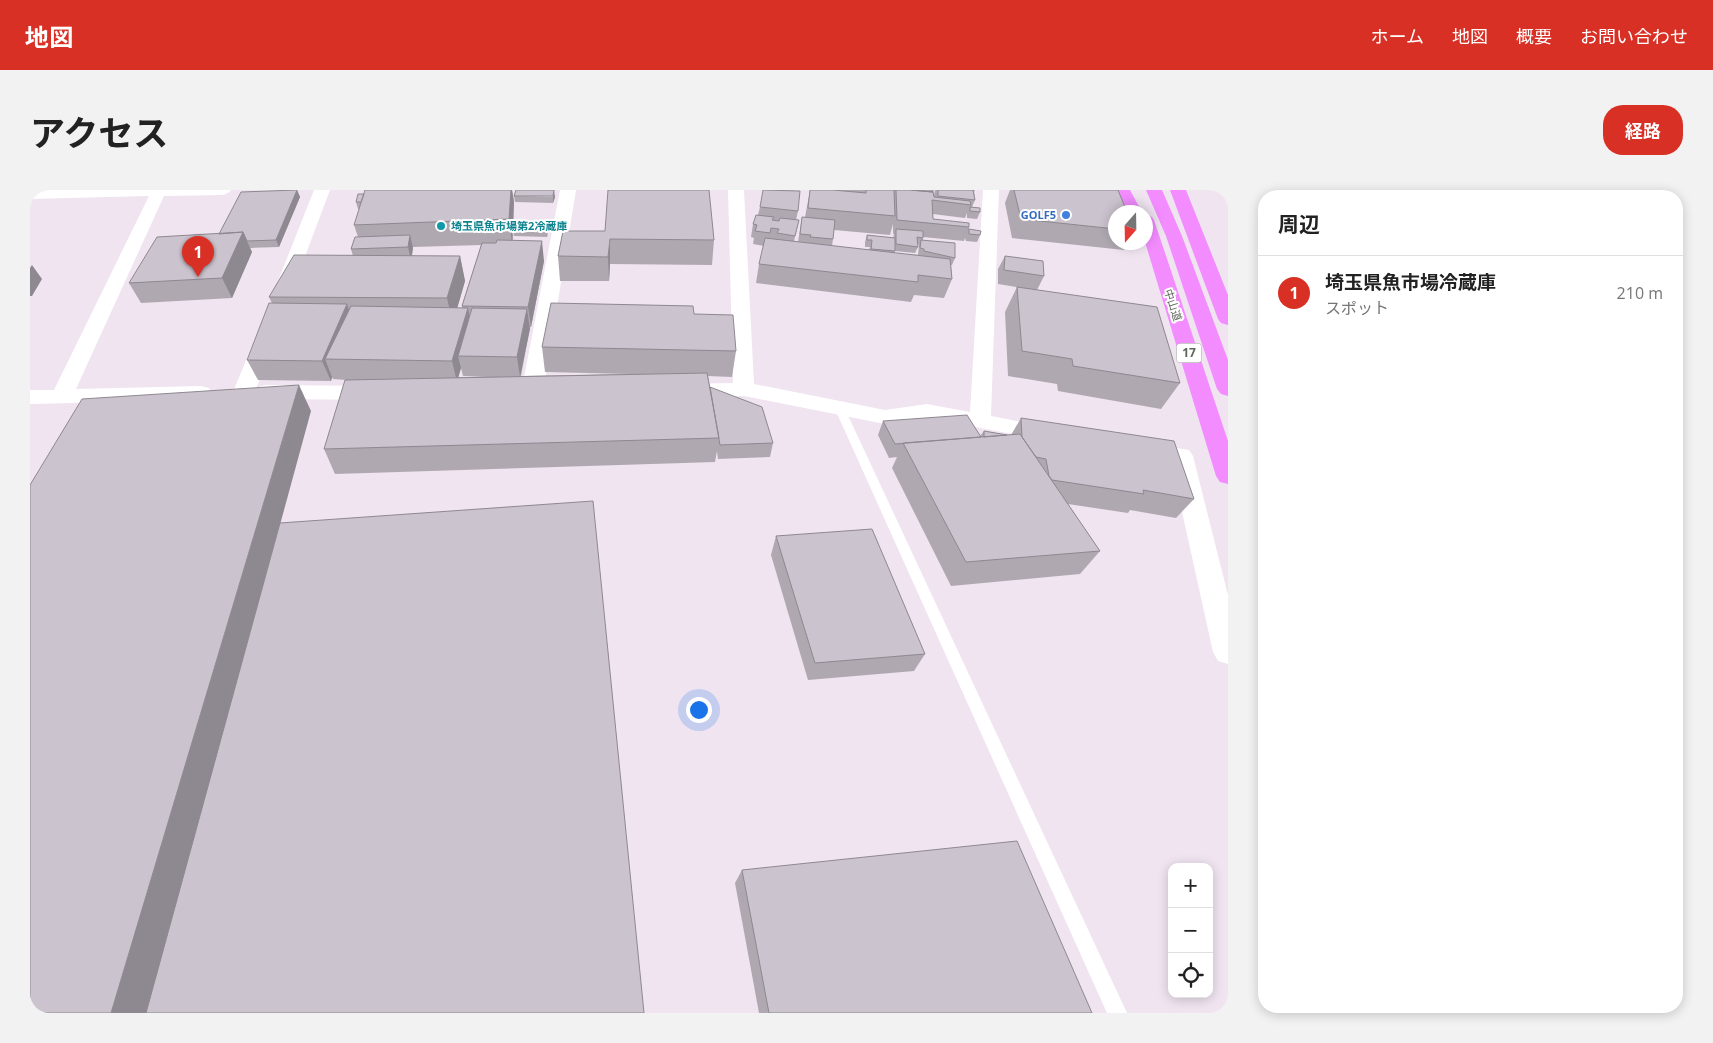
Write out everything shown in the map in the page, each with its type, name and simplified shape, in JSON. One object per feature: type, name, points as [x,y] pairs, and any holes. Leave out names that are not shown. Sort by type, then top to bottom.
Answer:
[{"type":"highway","points":[[1122,190],[1130,205]]},
{"type":"highway","name":"中山道","points":[[1134,190],[1140,205]]},
{"type":"highway","name":"17","points":[[1154,190],[1174,236],[1228,390]]},
{"type":"highway","points":[[1178,190],[1228,319]]},
{"type":"highway","points":[[1174,236],[1203,284],[1224,331],[1228,335]]},
{"type":"highway","name":"中山道","points":[[1153,244],[1228,476]]},
{"type":"street","points":[[30,194],[223,190]]},
{"type":"street","points":[[244,392],[322,190]]},
{"type":"street","points":[[531,393],[568,190]]},
{"type":"street","points":[[736,190],[744,390]]},
{"type":"street","points":[[980,421],[991,190]]},
{"type":"street","points":[[62,396],[159,191]]},
{"type":"street","points":[[657,391],[744,390],[885,417],[926,411],[1076,438]]},
{"type":"street","points":[[30,397],[244,392],[403,393]]},
{"type":"street","points":[[1123,446],[1181,456],[1228,652]]},
{"type":"lane","points":[[840,409],[1117,1013]]},
{"type":"building","points":[[297,190],[276,240],[247,241],[243,232],[219,234],[241,192]]},
{"type":"building","points":[[365,190],[511,190],[509,219],[354,225]]},
{"type":"building","points":[[516,190],[554,190],[553,196],[514,196]]},
{"type":"building","points":[[608,190],[709,190],[714,240],[610,239],[608,257],[558,256],[563,231],[605,231]]},
{"type":"building","points":[[763,190],[800,191],[798,211],[760,207]]},
{"type":"building","points":[[810,190],[866,193],[866,190],[894,190],[895,216],[808,208]]},
{"type":"building","points":[[896,190],[933,192],[934,197],[970,201],[971,205],[932,200],[933,219],[969,223],[969,227],[897,220]]},
{"type":"building","points":[[912,190],[933,190],[933,192]]},
{"type":"building","points":[[938,190],[973,190],[975,200],[938,196]]},
{"type":"building","points":[[1014,190],[1118,190],[1124,205],[1108,205],[1108,228],[1021,219]]},
{"type":"building","points":[[358,194],[364,194],[361,202],[356,202]]},
{"type":"building","points":[[970,207],[980,208],[980,212],[970,211]]},
{"type":"building","points":[[756,215],[774,217],[772,220],[779,221],[780,218],[799,220],[795,236],[777,233],[779,229],[771,228],[770,233],[755,231],[757,225],[753,224]]},
{"type":"building","points":[[802,217],[835,220],[833,239],[800,234]]},
{"type":"building","points":[[516,222],[548,222],[546,230],[513,229]]},
{"type":"building","points":[[896,229],[923,231],[923,238],[917,237],[918,247],[896,244]]},
{"type":"building","points":[[969,229],[981,231],[980,235],[969,234]]},
{"type":"building","points":[[243,232],[222,278],[129,283],[157,237]]},
{"type":"building","points":[[410,235],[408,247],[351,249],[355,237]]},
{"type":"building","points":[[867,235],[895,238],[895,251],[871,249],[872,240],[867,240]]},
{"type":"building","points":[[765,238],[950,259],[952,279],[918,275],[918,282],[759,264]]},
{"type":"building","points":[[497,240],[542,241],[528,307],[462,306],[482,243],[496,243]]},
{"type":"building","points":[[921,240],[955,243],[955,258],[924,251],[924,249],[920,248]]},
{"type":"building","points":[[294,255],[460,256],[447,298],[269,297]]},
{"type":"building","points":[[1005,256],[1043,261],[1044,276],[1004,270]]},
{"type":"building","points":[[1017,287],[1157,307],[1180,383],[1073,366],[1072,359],[1022,351]]},
{"type":"building","points":[[269,303],[347,304],[322,361],[247,360]]},
{"type":"building","points":[[551,303],[693,306],[694,314],[733,315],[736,351],[542,347]]},
{"type":"building","points":[[351,306],[468,308],[452,361],[325,359]]},
{"type":"building","points":[[472,308],[527,309],[517,357],[458,356]]},
{"type":"building","points":[[707,373],[719,438],[324,449],[345,380]]},
{"type":"building","points":[[299,385],[111,1013],[30,1013],[30,485],[82,399]]},
{"type":"building","points":[[710,387],[762,407],[773,443],[720,445]]},
{"type":"building","points":[[967,415],[981,437],[895,444],[883,421]]},
{"type":"building","points":[[1021,418],[1174,441],[1194,499],[1143,490],[1144,494],[1052,480],[1049,476],[1046,459],[1036,457],[1022,437]]},
{"type":"building","points":[[984,431],[1007,435],[984,437]]},
{"type":"building","points":[[1020,434],[1100,551],[966,562],[903,443]]},
{"type":"building","points":[[593,501],[644,1013],[146,1013],[280,523]]},
{"type":"building","points":[[872,529],[925,654],[815,663],[776,536]]},
{"type":"building","points":[[1017,841],[1092,1013],[769,1013],[742,870]]},
{"type":"place","name":"GOLF5","points":[[1066,215]]},
{"type":"place","name":"埼玉県魚市場第2冷蔵庫","points":[[441,226]]},
{"type":"place","name":"埼玉県魚市場冷蔵庫","points":[[198,277]]}]
